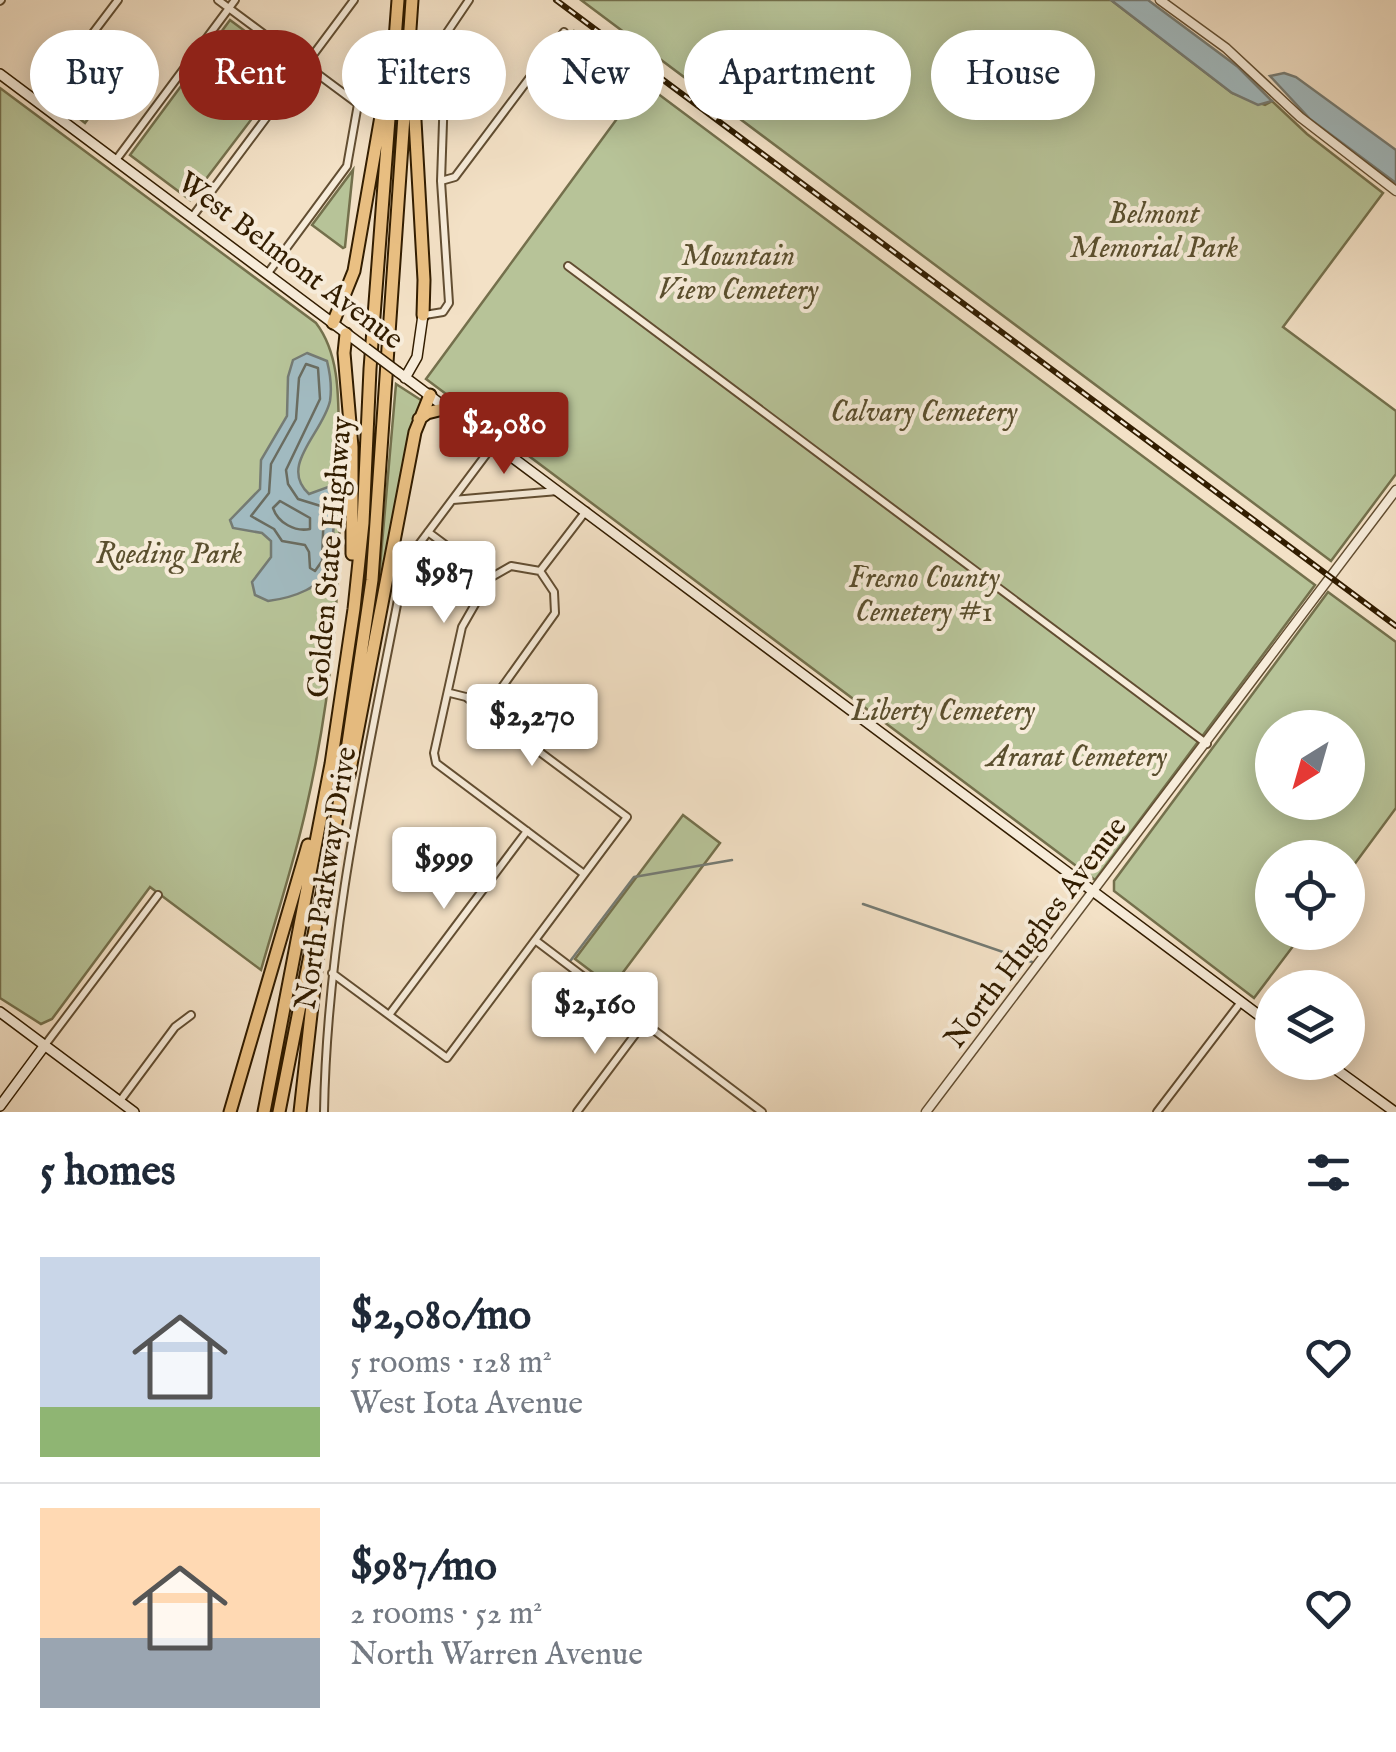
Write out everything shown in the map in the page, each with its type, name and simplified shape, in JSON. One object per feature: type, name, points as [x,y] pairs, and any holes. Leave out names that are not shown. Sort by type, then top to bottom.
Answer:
[{"type":"highway","name":"Golden State Highway","points":[[279,1112],[337,818],[372,580],[412,0]]},
{"type":"highway","name":"Golden State Highway","points":[[264,1112],[332,764],[354,609],[398,3]]},
{"type":"highway","points":[[333,323],[354,271],[398,3]]},
{"type":"highway","points":[[410,26],[424,315]]},
{"type":"highway","points":[[346,334],[354,609]]},
{"type":"highway","points":[[337,818],[355,754],[369,664],[419,420],[430,395]]},
{"type":"highway","points":[[419,420],[427,412],[448,408]]},
{"type":"highway","points":[[230,1112],[332,764]]},
{"type":"highway","points":[[300,1112],[320,940],[316,924]]},
{"type":"main road","name":"West Belmont Avenue","points":[[0,74],[30,96]]},
{"type":"main road","name":"West Belmont Avenue","points":[[63,120],[1255,1012]]},
{"type":"main road","points":[[402,375],[417,357],[424,315]]},
{"type":"main road","points":[[0,1012],[134,1112]]},
{"type":"main road","points":[[0,1106],[45,1045]]},
{"type":"main road","points":[[1350,1080],[1389,1110]]},
{"type":"street","points":[[95,30],[118,0]]},
{"type":"street","points":[[218,0],[259,30]]},
{"type":"street","points":[[116,160],[235,0]]},
{"type":"street","points":[[322,43],[354,0]]},
{"type":"street","points":[[424,315],[443,312],[449,303],[441,181],[446,34],[470,0]]},
{"type":"street","points":[[1160,0],[1226,48],[1310,126],[1396,192]]},
{"type":"street","points":[[268,273],[347,166],[358,104],[322,77]]},
{"type":"street","points":[[441,181],[455,177],[526,83]]},
{"type":"street","points":[[193,216],[265,120]]},
{"type":"street","points":[[568,266],[1206,744]]},
{"type":"street","name":"North Parkway Drive","points":[[324,1112],[331,972],[342,892],[402,579],[411,555],[495,444]]},
{"type":"street","name":"North Hughes Avenue","points":[[926,1112],[1396,490]]},
{"type":"street","points":[[453,500],[559,491]]},
{"type":"street","points":[[540,571],[586,510]]},
{"type":"street","points":[[428,532],[490,578]]},
{"type":"street","points":[[485,710],[553,618],[554,592],[540,571],[511,566],[490,578],[462,627],[434,753],[436,763],[584,874]]},
{"type":"street","points":[[331,972],[446,1058],[626,816],[485,710],[450,692]]},
{"type":"street","points":[[389,1015],[527,831]]},
{"type":"street","points":[[45,1045],[158,895]]},
{"type":"street","points":[[535,940],[759,1111]]},
{"type":"street","points":[[1157,1112],[1241,1002]]},
{"type":"street","points":[[120,1101],[175,1027],[191,1016]]},
{"type":"street","points":[[577,1112],[643,1024]]},
{"type":"green space","name":"Belmont Memorial Park","points":[[581,0],[1111,0],[1232,93],[1265,105],[1272,101],[1307,134],[1383,193],[1283,327],[1396,411],[1396,474],[1331,561],[741,120],[911,120],[911,30],[684,30],[684,77],[664,62],[664,30],[621,30]]},
{"type":"green space","points":[[230,20],[243,30],[223,30]]},
{"type":"green space","name":"Roeding Park","points":[[0,88],[30,110],[30,120],[43,120],[316,323],[334,366],[340,492],[334,630],[323,720],[306,809],[261,970],[150,887],[52,1019],[41,1024],[0,998]]},
{"type":"green space","points":[[179,89],[179,120],[251,120],[190,200],[130,155]]},
{"type":"green space","points":[[664,98],[684,113],[684,120],[693,120],[1315,585],[1095,880],[426,379],[616,120],[664,120]]},
{"type":"green space","points":[[353,170],[345,247],[343,248],[312,225]]},
{"type":"green space","points":[[396,384],[424,402],[383,603],[377,601]]},
{"type":"green space","points":[[1328,592],[1396,642],[1396,808],[1365,850],[1365,840],[1255,840],[1255,950],[1290,950],[1275,970],[1255,970],[1254,998],[1114,891],[1114,881]]},
{"type":"green space","points":[[683,815],[720,843],[612,987],[575,959]]},
{"type":"water","points":[[1111,0],[1148,0],[1238,67],[1272,101],[1258,105],[1232,93]]},
{"type":"water","points":[[1284,73],[1296,77],[1396,150],[1396,183],[1310,119],[1270,76]]},
{"type":"water","points":[[307,353],[327,361],[331,396],[298,472],[309,494],[328,487],[335,490],[332,563],[315,585],[268,601],[255,595],[252,582],[271,557],[271,541],[262,533],[233,528],[230,520],[260,489],[261,460],[287,416],[288,377],[293,360]]},
{"type":"waterway","points":[[571,960],[634,877],[732,860]]},
{"type":"waterway","points":[[863,904],[1032,962]]},
{"type":"railway","points":[[556,0],[1396,626]]},
{"type":"park label","name":"Mountain View Cemetery","points":[[738,272]]},
{"type":"park label","name":"Calvary Cemetery","points":[[924,411]]},
{"type":"park label","name":"Fresno County Cemetery #1","points":[[924,594]]},
{"type":"park label","name":"Liberty Cemetery","points":[[943,710]]},
{"type":"park label","name":"Ararat Cemetery","points":[[1077,756]]}]
